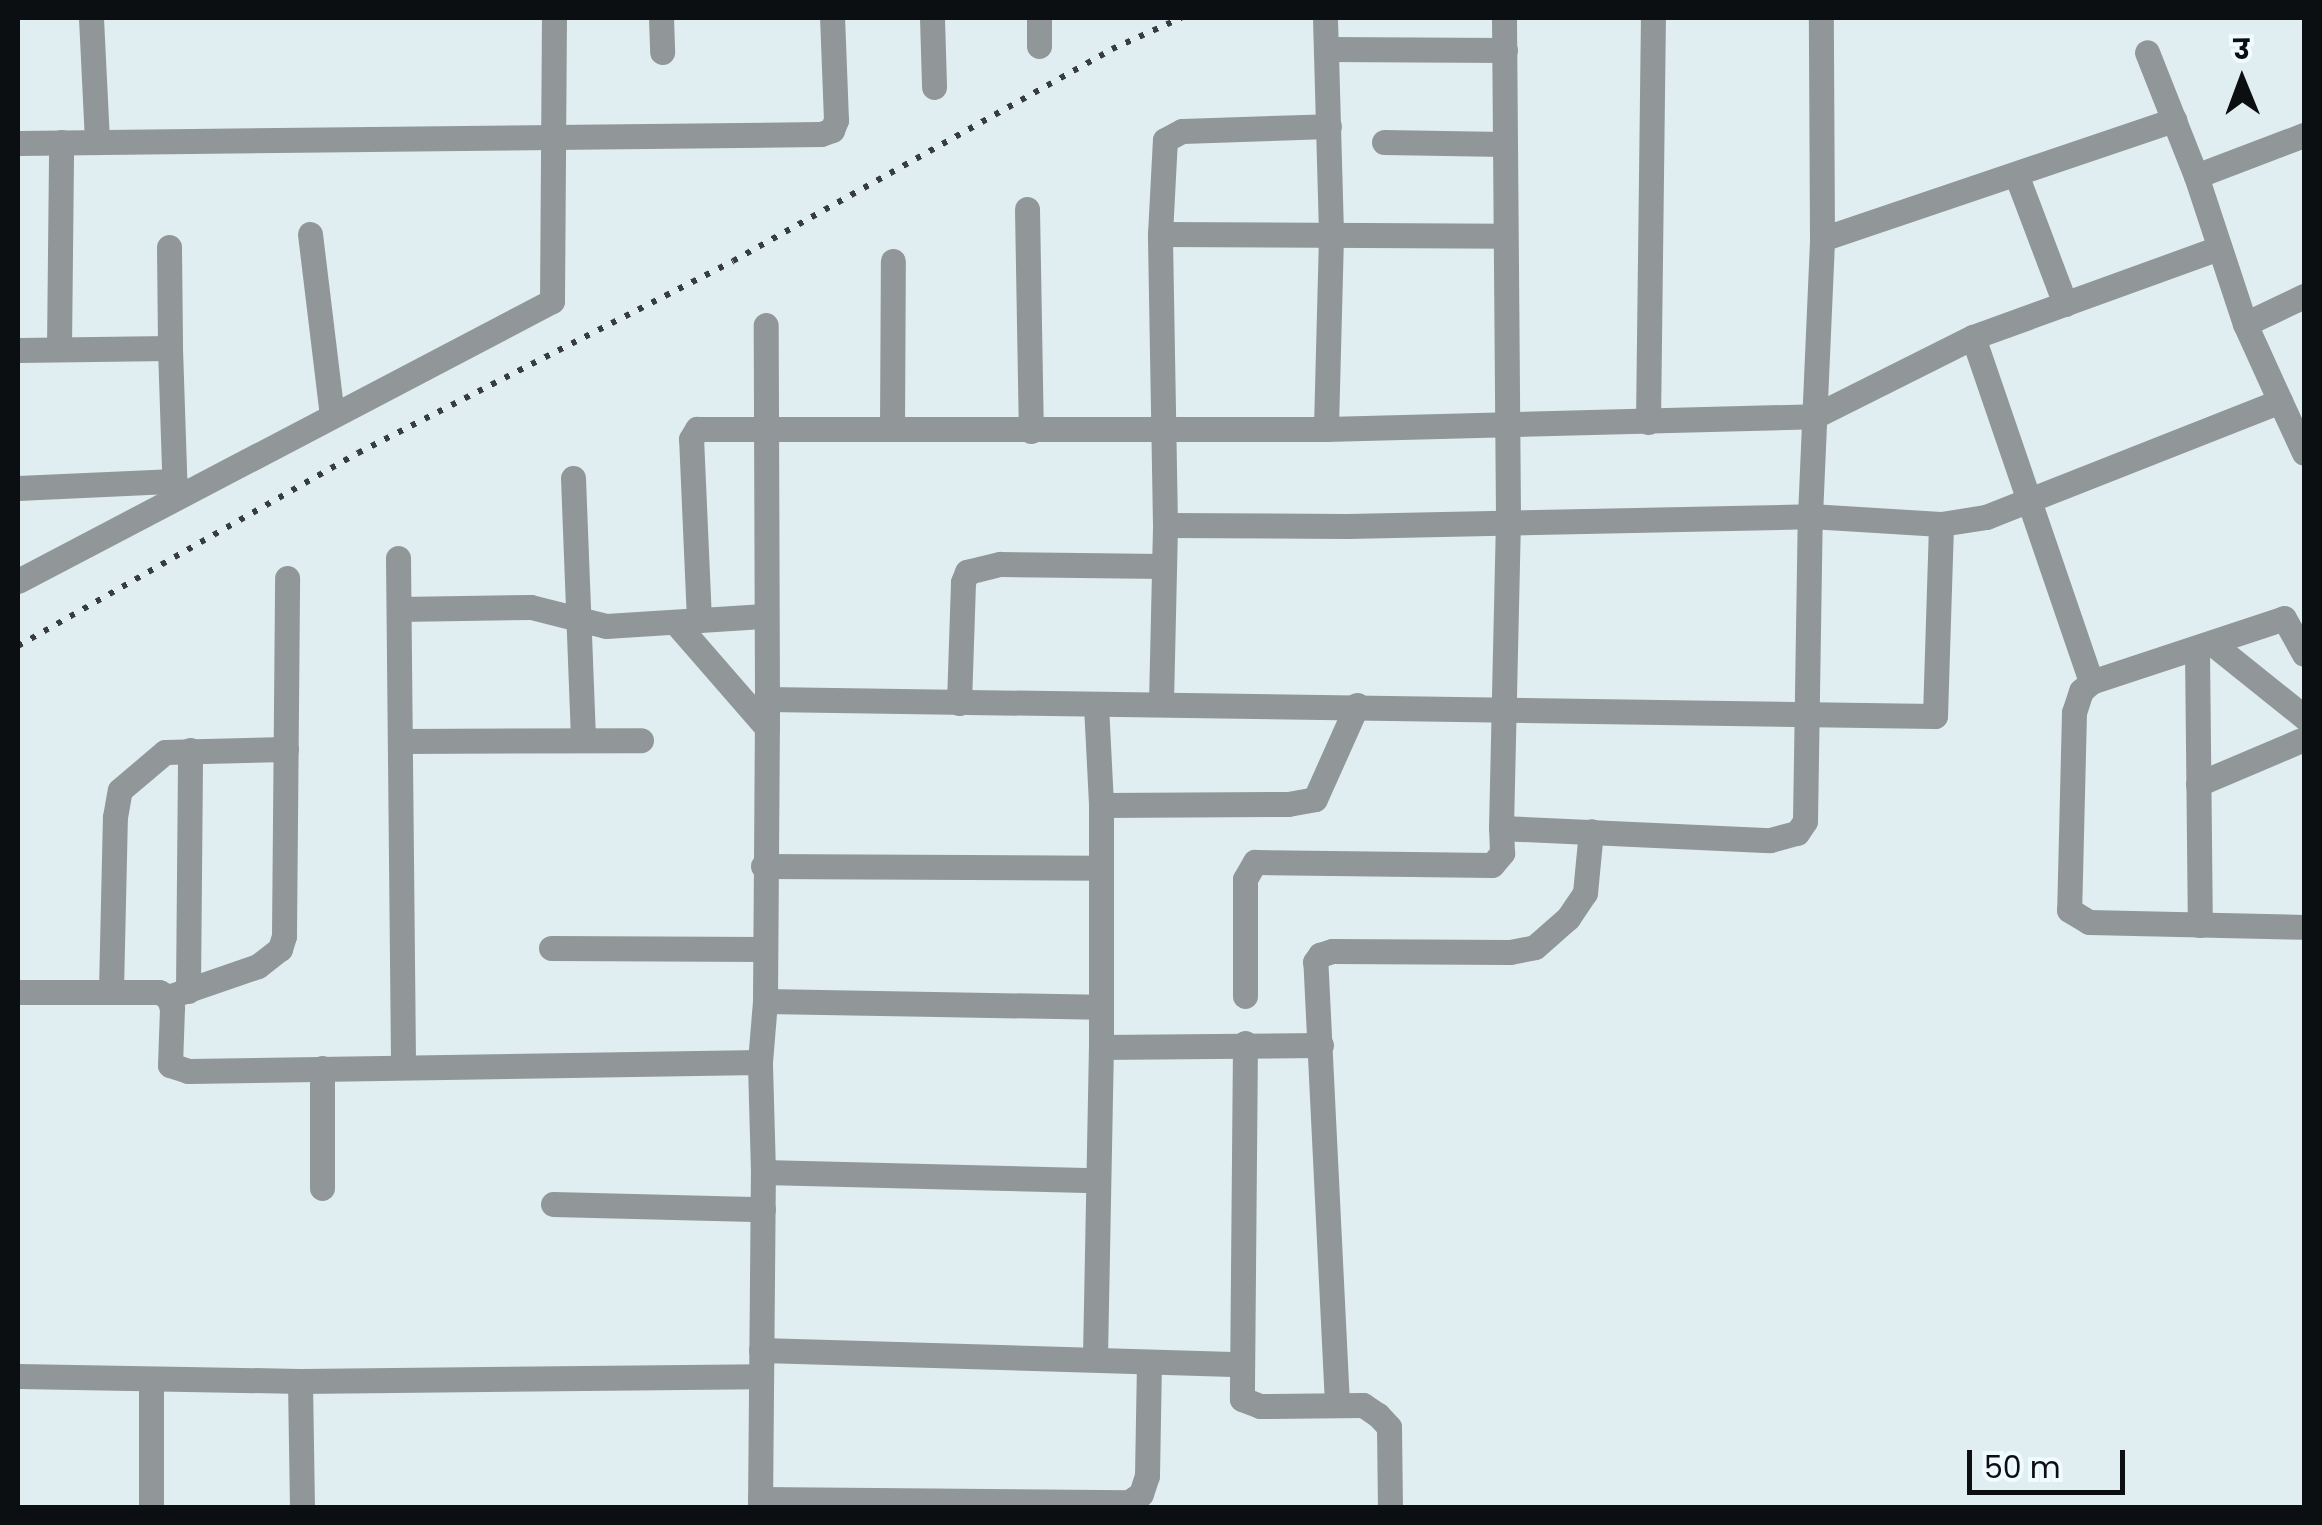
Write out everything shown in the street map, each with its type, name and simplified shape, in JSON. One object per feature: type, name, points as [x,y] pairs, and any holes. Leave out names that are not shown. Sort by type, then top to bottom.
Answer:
[{"type":"street","points":[[90,18],[96,142]]},
{"type":"street","points":[[18,581],[175,488],[332,414],[552,301],[554,18]]},
{"type":"street","points":[[661,18],[662,52]]},
{"type":"street","points":[[18,142],[832,130],[836,120],[832,18]]},
{"type":"street","points":[[932,18],[934,87]]},
{"type":"street","points":[[1039,18],[1040,46]]},
{"type":"street","points":[[1325,18],[1331,236],[1326,429]]},
{"type":"street","points":[[1244,996],[1244,878],[1256,862],[1492,865],[1502,853],[1501,707],[1508,519],[1504,18]]},
{"type":"street","points":[[1648,422],[1652,18]]},
{"type":"street","points":[[1501,828],[1770,840],[1797,834],[1805,821],[1810,516],[1822,239],[1821,18]]},
{"type":"street","points":[[1326,49],[1504,50]]},
{"type":"street","points":[[2147,52],[2196,176],[2245,324],[2304,453]]},
{"type":"street","points":[[1822,239],[2174,120]]},
{"type":"street","points":[[1162,703],[1165,525],[1160,426],[1160,234],[1164,152],[1172,134],[1329,126]]},
{"type":"street","points":[[2196,176],[2304,135]]},
{"type":"street","points":[[60,349],[61,142]]},
{"type":"street","points":[[1384,142],[1504,144]]},
{"type":"street","points":[[2016,174],[2065,304]]},
{"type":"street","points":[[1027,209],[1031,430]]},
{"type":"street","points":[[310,234],[332,414]]},
{"type":"street","points":[[1160,234],[1504,236]]},
{"type":"street","points":[[170,247],[175,488]]},
{"type":"street","points":[[767,728],[687,621],[692,433],[704,428],[1326,429],[1505,421],[1648,422],[1815,416],[1973,337],[2219,248]]},
{"type":"street","points":[[892,428],[893,261]]},
{"type":"street","points":[[2245,324],[2304,296]]},
{"type":"street","points":[[766,325],[768,699],[760,1062],[760,1503],[1129,1502],[1140,1494],[1146,1476],[1149,1362]]},
{"type":"street","points":[[1973,337],[2090,682]]},
{"type":"street","points":[[18,350],[170,348]]},
{"type":"street","points":[[1165,525],[1347,526],[1508,519],[1810,516],[1941,524],[1986,516],[2280,400]]},
{"type":"street","points":[[574,478],[583,740]]},
{"type":"street","points":[[18,488],[175,488]]},
{"type":"street","points":[[768,699],[1935,716],[1941,524]]},
{"type":"street","points":[[398,558],[403,1065]]},
{"type":"street","points":[[959,702],[963,582],[967,572],[1000,564],[1164,566]]},
{"type":"street","points":[[18,992],[111,990],[178,994],[258,966],[280,949],[285,921],[287,578]]},
{"type":"street","points":[[399,609],[532,606],[606,626],[766,616]]},
{"type":"street","points":[[2304,654],[2294,614],[2205,647],[2090,682],[2081,691],[2074,712],[2069,910],[2089,922],[2304,927]]},
{"type":"street","points":[[2205,647],[2304,718]]},
{"type":"street","points":[[2200,924],[2198,784],[2205,647]]},
{"type":"street","points":[[1096,706],[1102,805],[1098,868],[1101,1047],[1096,1357]]},
{"type":"street","points":[[1102,805],[1288,804],[1315,799],[1357,706]]},
{"type":"street","points":[[2198,784],[2304,739]]},
{"type":"street","points":[[400,741],[641,740]]},
{"type":"street","points":[[190,750],[178,994],[172,1008],[169,1055],[176,1070],[760,1062]]},
{"type":"street","points":[[111,990],[114,817],[120,790],[165,752],[286,750]]},
{"type":"street","points":[[1337,1404],[1321,1045],[1314,971],[1320,955],[1510,952],[1535,947],[1568,918],[1585,894],[1591,832]]},
{"type":"street","points":[[763,866],[1098,868]]},
{"type":"street","points":[[551,948],[764,948]]},
{"type":"street","points":[[764,1001],[1098,1008]]},
{"type":"street","points":[[1246,1044],[1239,1389],[1248,1404],[1364,1405],[1389,1427],[1390,1508]]},
{"type":"street","points":[[1101,1047],[1321,1045]]},
{"type":"street","points":[[322,1068],[322,1188]]},
{"type":"street","points":[[763,1172],[1096,1180]]},
{"type":"street","points":[[553,1204],[763,1209]]},
{"type":"street","points":[[18,1376],[300,1381],[760,1363],[1096,1357],[1241,1364]]},
{"type":"street","points":[[150,1508],[151,1380]]},
{"type":"street","points":[[300,1381],[302,1508]]},
{"type":"railway","points":[[18,646],[358,453],[733,261],[1112,49],[1181,18]]}]
